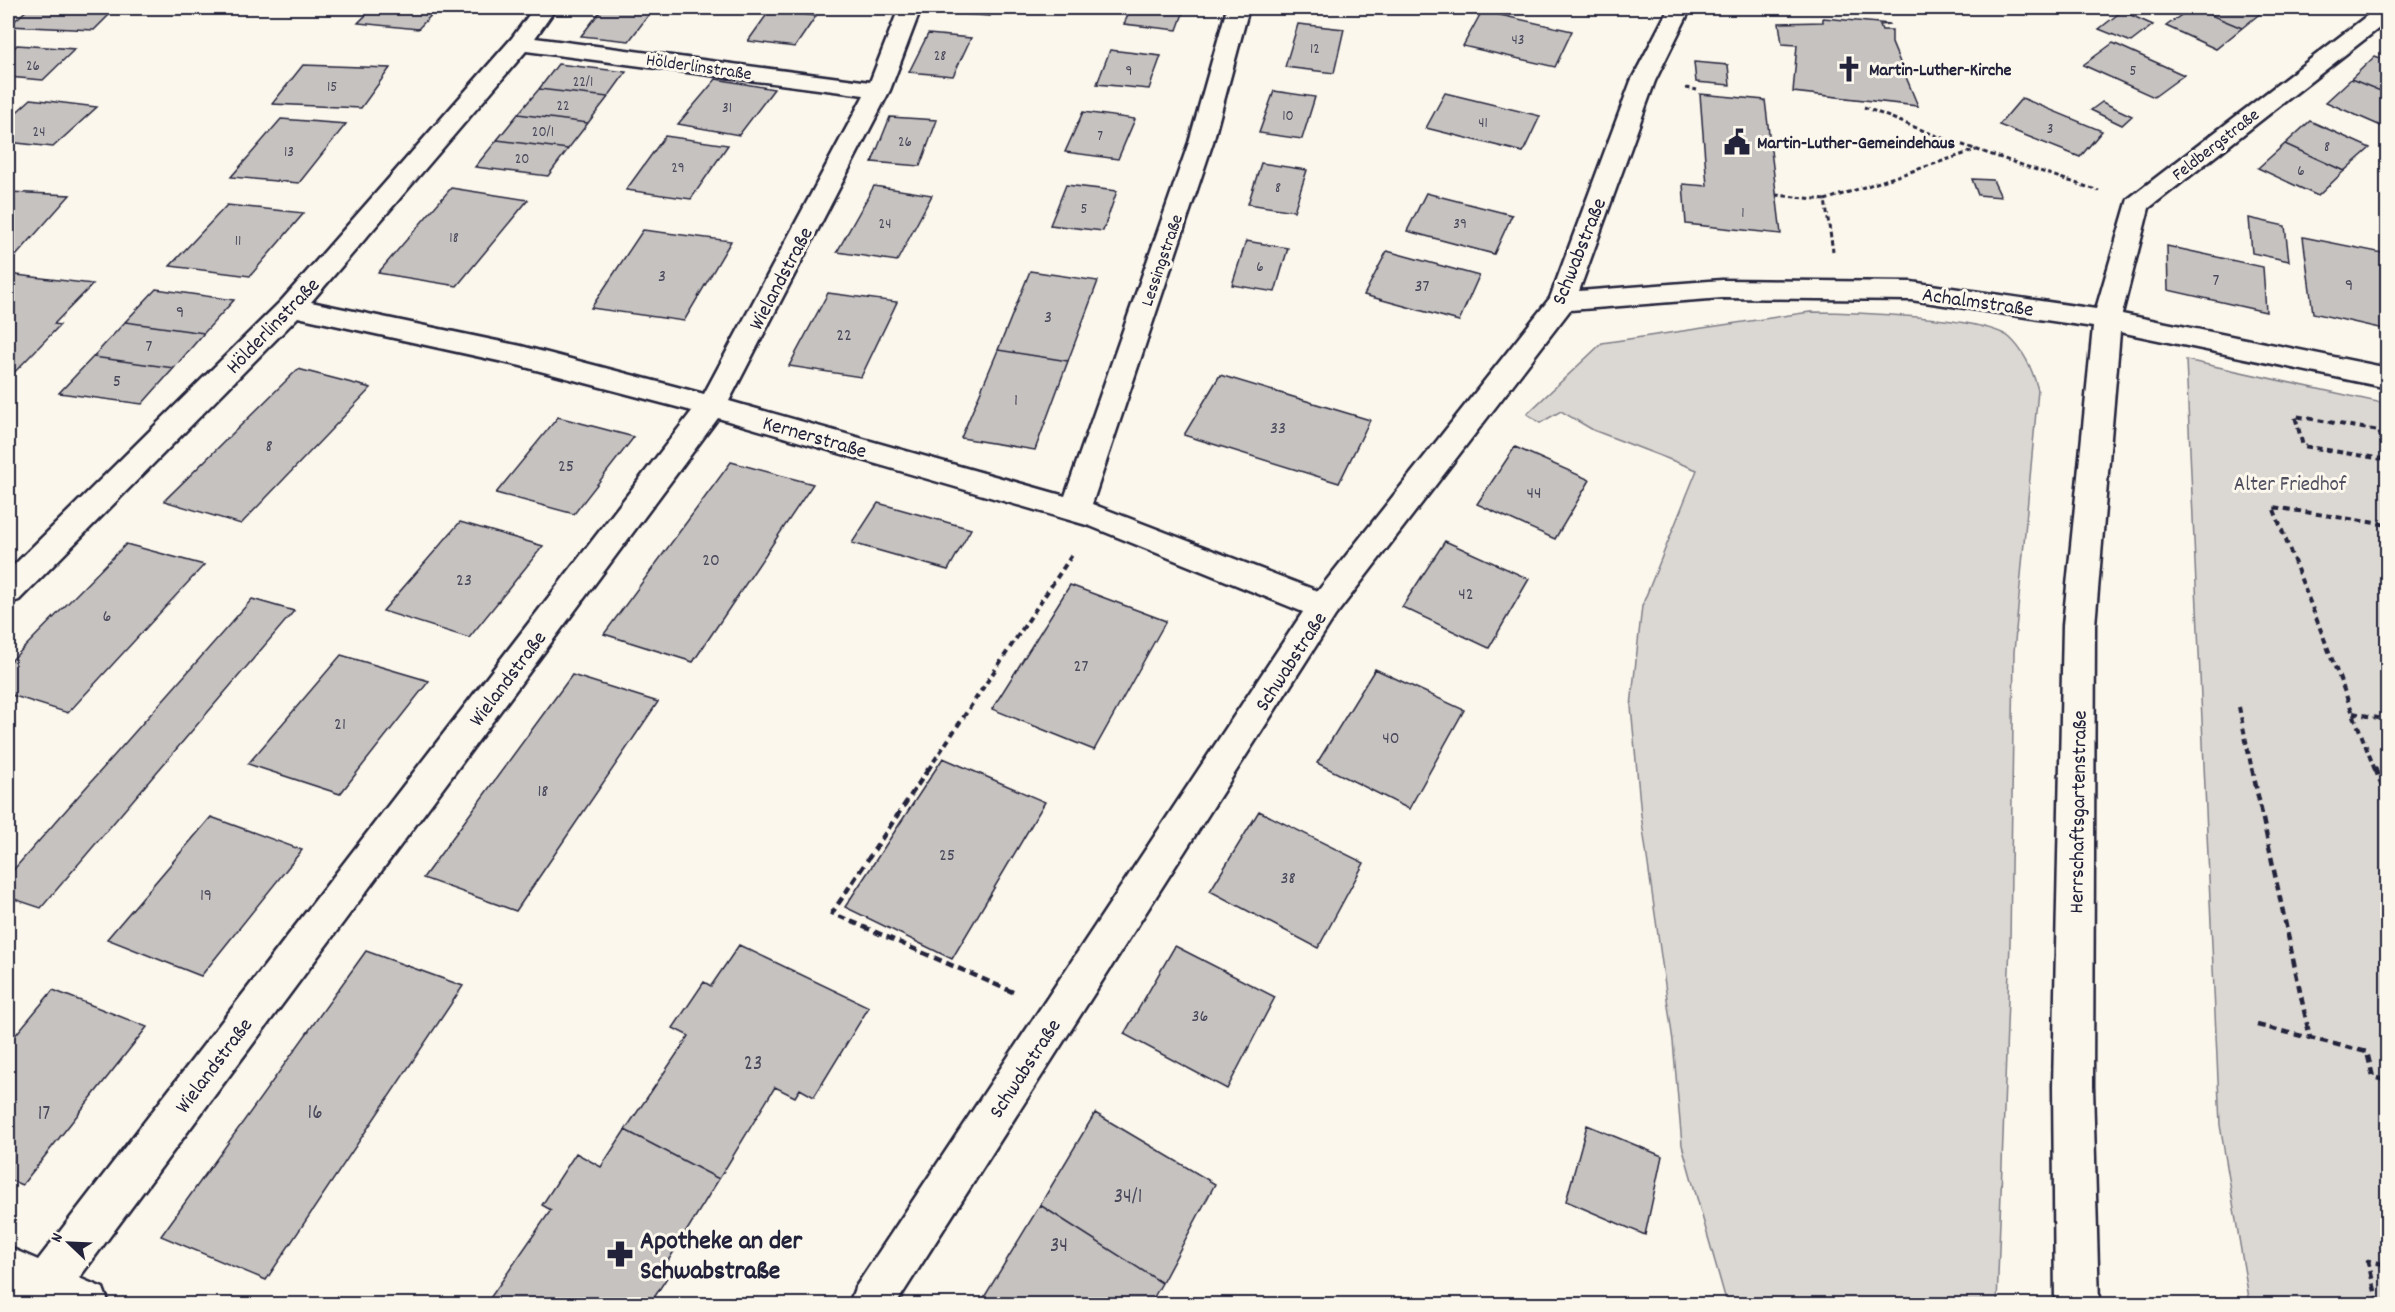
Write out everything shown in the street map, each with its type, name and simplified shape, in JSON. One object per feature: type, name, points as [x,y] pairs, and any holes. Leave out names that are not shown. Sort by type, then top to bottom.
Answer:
[{"type":"street","name":"Hölderlinstraße","points":[[8,591],[292,308],[520,43],[545,8]]},
{"type":"street","name":"Wielandstraße","points":[[39,1295],[712,406],[878,90],[910,8]]},
{"type":"street","name":"Lessingstraße","points":[[1086,514],[1201,142],[1238,8]]},
{"type":"street","name":"Schwabstraße","points":[[871,1305],[1324,607],[1562,301],[1643,81],[1680,8]]},
{"type":"street","name":"Feldbergstraße","points":[[2107,320],[2137,205],[2388,10]]},
{"type":"street","name":"Hölderlinstraße","points":[[520,43],[878,90]]},
{"type":"street","name":"Achalmstraße","points":[[1562,301],[1722,289],[1911,291],[2107,320],[2388,378]]},
{"type":"street","name":"Kernerstraße","points":[[292,308],[521,356],[712,406],[1086,514],[1324,607]]},
{"type":"street","name":"Herrschaftsgartenstraße","points":[[2077,1305],[2073,1086],[2079,625],[2107,320]]},
{"type":"street","points":[[8,1269],[39,1295],[87,1305]]},
{"type":"path","points":[[1864,107],[1977,150],[2100,192]]},
{"type":"path","points":[[1776,195],[1825,200],[1977,150]]},
{"type":"path","points":[[1825,200],[1839,290]]},
{"type":"path","points":[[2295,416],[2379,431],[2388,459],[2303,446],[2295,416]]},
{"type":"path","points":[[2388,525],[2273,507],[2388,802]]},
{"type":"path","points":[[1060,1012],[832,913],[1086,514]]},
{"type":"path","points":[[2239,707],[2310,1038]]},
{"type":"path","points":[[2353,713],[2388,720]]},
{"type":"path","points":[[2257,1025],[2367,1052],[2373,1077],[2388,1081]]},
{"type":"path","points":[[2378,1305],[2368,1261],[2388,1265]]},
{"type":"green space","points":[[1810,312],[1946,320],[1996,331],[2010,338],[2020,349],[2031,369],[2038,390],[2014,652],[2010,942],[1997,1304],[1727,1304],[1682,1145],[1673,1041],[1641,815],[1631,706],[1642,606],[1697,470],[1593,430],[1561,411],[1540,423],[1527,414],[1602,343]]},
{"type":"green space","name":"Alter Friedhof","points":[[2186,360],[2387,404],[2387,1304],[2250,1304],[2220,1125]]},
{"type":"building","points":[[29,8],[116,8],[94,30],[9,26]]},
{"type":"building","points":[[373,8],[438,8],[418,29],[358,23]]},
{"type":"building","points":[[603,8],[654,8],[629,41],[581,36]]},
{"type":"building","points":[[932,8],[993,8],[990,16],[930,12]]},
{"type":"building","points":[[1131,8],[1185,8],[1177,30],[1124,24]]},
{"type":"building","points":[[2191,8],[2242,28],[2216,49],[2166,26]]},
{"type":"building","points":[[2194,8],[2267,8],[2242,28]]},
{"type":"building","points":[[770,10],[816,16],[795,47],[748,41]]},
{"type":"building","points":[[1482,11],[1572,31],[1555,67],[1463,46]]},
{"type":"building","points":[[2122,11],[2153,25],[2131,42],[2099,29]]},
{"type":"building","name":"Martin-Luther-Kirche","points":[[1823,18],[1890,24],[1880,25],[1882,30],[1892,30],[1892,43],[1918,106],[1793,92],[1797,45],[1782,44],[1779,23],[1823,22]]},
{"type":"building","points":[[1298,24],[1344,29],[1334,73],[1285,67]]},
{"type":"building","points":[[928,34],[971,38],[953,76],[909,72]]},
{"type":"building","points":[[2113,43],[2184,75],[2154,97],[2083,65]]},
{"type":"building","points":[[17,45],[75,49],[43,80],[8,77],[8,54]]},
{"type":"building","points":[[1110,50],[1161,56],[1149,89],[1097,84]]},
{"type":"building","points":[[2375,56],[2388,61],[2388,94],[2351,79]]},
{"type":"building","points":[[1694,62],[1728,65],[1730,85],[1696,82]]},
{"type":"building","points":[[558,64],[626,72],[608,97],[539,89]]},
{"type":"building","points":[[303,65],[390,68],[361,108],[272,104]]},
{"type":"building","points":[[716,79],[774,89],[739,135],[678,124]]},
{"type":"building","points":[[2351,79],[2388,94],[2388,129],[2326,102]]},
{"type":"building","points":[[539,89],[608,97],[588,123],[518,114]]},
{"type":"building","points":[[1274,91],[1315,97],[1302,139],[1259,133]]},
{"type":"building","points":[[1445,93],[1540,116],[1523,152],[1426,128]]},
{"type":"building","name":"Martin-Luther-Gemeindehaus","points":[[1700,94],[1765,100],[1781,234],[1686,224],[1683,184],[1707,186]]},
{"type":"building","points":[[2022,98],[2102,131],[2080,157],[1999,125]]},
{"type":"building","points":[[31,99],[97,107],[53,147],[8,142],[8,120]]},
{"type":"building","points":[[2102,102],[2132,116],[2122,125],[2091,110]]},
{"type":"building","points":[[1083,112],[1135,119],[1118,159],[1065,152]]},
{"type":"building","points":[[518,114],[588,123],[568,149],[497,140]]},
{"type":"building","points":[[890,117],[937,120],[920,166],[872,162]]},
{"type":"building","points":[[281,119],[346,124],[299,183],[231,177]]},
{"type":"building","points":[[2310,121],[2370,148],[2344,171],[2285,144]]},
{"type":"building","points":[[665,136],[728,145],[691,199],[626,190]]},
{"type":"building","points":[[497,140],[568,149],[548,176],[475,167]]},
{"type":"building","points":[[2285,144],[2344,171],[2318,196],[2258,168]]},
{"type":"building","points":[[1261,163],[1307,170],[1294,211],[1248,204]]},
{"type":"building","points":[[1972,179],[1993,180],[2001,197],[1978,195]]},
{"type":"building","points":[[1066,185],[1117,191],[1103,231],[1050,225]]},
{"type":"building","points":[[874,186],[932,195],[897,261],[837,252]]},
{"type":"building","points":[[451,188],[528,200],[457,286],[378,273]]},
{"type":"building","points":[[9,192],[70,195],[15,257],[8,256]]},
{"type":"building","points":[[1426,193],[1512,215],[1494,254],[1407,231]]},
{"type":"building","points":[[227,205],[304,213],[250,276],[170,266]]},
{"type":"building","points":[[2249,218],[2285,226],[2289,261],[2252,253]]},
{"type":"building","points":[[643,230],[731,241],[684,321],[591,308]]},
{"type":"building","points":[[2303,237],[2388,254],[2388,330],[2313,313]]},
{"type":"building","points":[[1246,241],[1288,248],[1275,292],[1232,285]]},
{"type":"building","points":[[2167,246],[2263,267],[2266,312],[2168,290]]},
{"type":"building","points":[[1387,251],[1479,276],[1459,321],[1364,295]]},
{"type":"building","points":[[1030,271],[1098,281],[1068,361],[998,350]]},
{"type":"building","points":[[8,274],[93,284],[54,324],[60,325],[8,379]]},
{"type":"building","points":[[156,289],[234,300],[204,333],[125,322]]},
{"type":"building","points":[[828,293],[897,302],[861,377],[789,366]]},
{"type":"building","points":[[125,322],[204,333],[174,368],[93,357]]},
{"type":"building","points":[[998,350],[1068,361],[1035,450],[961,438]]},
{"type":"building","points":[[93,357],[174,368],[142,404],[59,393]]},
{"type":"building","points":[[298,369],[371,388],[241,524],[164,501]]},
{"type":"building","points":[[1220,375],[1370,420],[1339,483],[1184,435]]},
{"type":"building","points":[[558,417],[634,437],[574,514],[496,493]]},
{"type":"building","points":[[1515,447],[1590,480],[1555,539],[1477,504]]},
{"type":"building","points":[[731,462],[813,484],[693,662],[604,634]]},
{"type":"building","points":[[878,503],[971,529],[948,570],[852,543]]},
{"type":"building","points":[[460,522],[543,546],[469,638],[383,611]]},
{"type":"building","points":[[1445,541],[1529,579],[1489,648],[1402,607]]},
{"type":"building","points":[[126,544],[204,565],[68,713],[8,694],[8,664]]},
{"type":"building","points":[[1070,585],[1166,621],[1094,750],[992,709]]},
{"type":"building","points":[[252,599],[294,611],[41,908],[8,897],[8,876]]},
{"type":"building","points":[[341,655],[429,681],[340,794],[248,764]]},
{"type":"building","points":[[1375,669],[1464,710],[1409,809],[1317,763]]},
{"type":"building","points":[[572,675],[658,702],[516,911],[423,878]]},
{"type":"building","points":[[943,758],[1045,802],[952,959],[845,907]]},
{"type":"building","points":[[1259,811],[1364,863],[1318,948],[1210,891]]},
{"type":"building","points":[[211,817],[302,850],[201,976],[107,939]]},
{"type":"building","points":[[739,945],[869,1007],[814,1097],[800,1089],[795,1097],[775,1087],[719,1179],[625,1130],[689,1036],[673,1028],[704,982],[711,986]]},
{"type":"building","points":[[1175,946],[1275,997],[1227,1089],[1124,1034]]},
{"type":"building","points":[[366,951],[463,986],[266,1280],[161,1236]]},
{"type":"building","points":[[53,990],[147,1027],[22,1185],[8,1179],[8,1044]]},
{"type":"building","points":[[1095,1113],[1215,1184],[1162,1283],[1040,1205]]},
{"type":"building","points":[[1587,1125],[1662,1156],[1645,1235],[1566,1201]]},
{"type":"building","points":[[625,1130],[719,1179],[661,1272],[668,1276],[650,1304],[486,1304],[551,1210],[542,1205],[576,1153],[601,1167]]},
{"type":"building","points":[[1040,1205],[1162,1283],[1150,1304],[980,1304]]},
{"type":"place","name":"Martin-Luther-Kirche","points":[[1849,69]]},
{"type":"place","name":"Martin-Luther-Gemeindehaus","points":[[1737,142]]},
{"type":"place","name":"Apotheke an der Schwabstraße","points":[[620,1254]]}]
